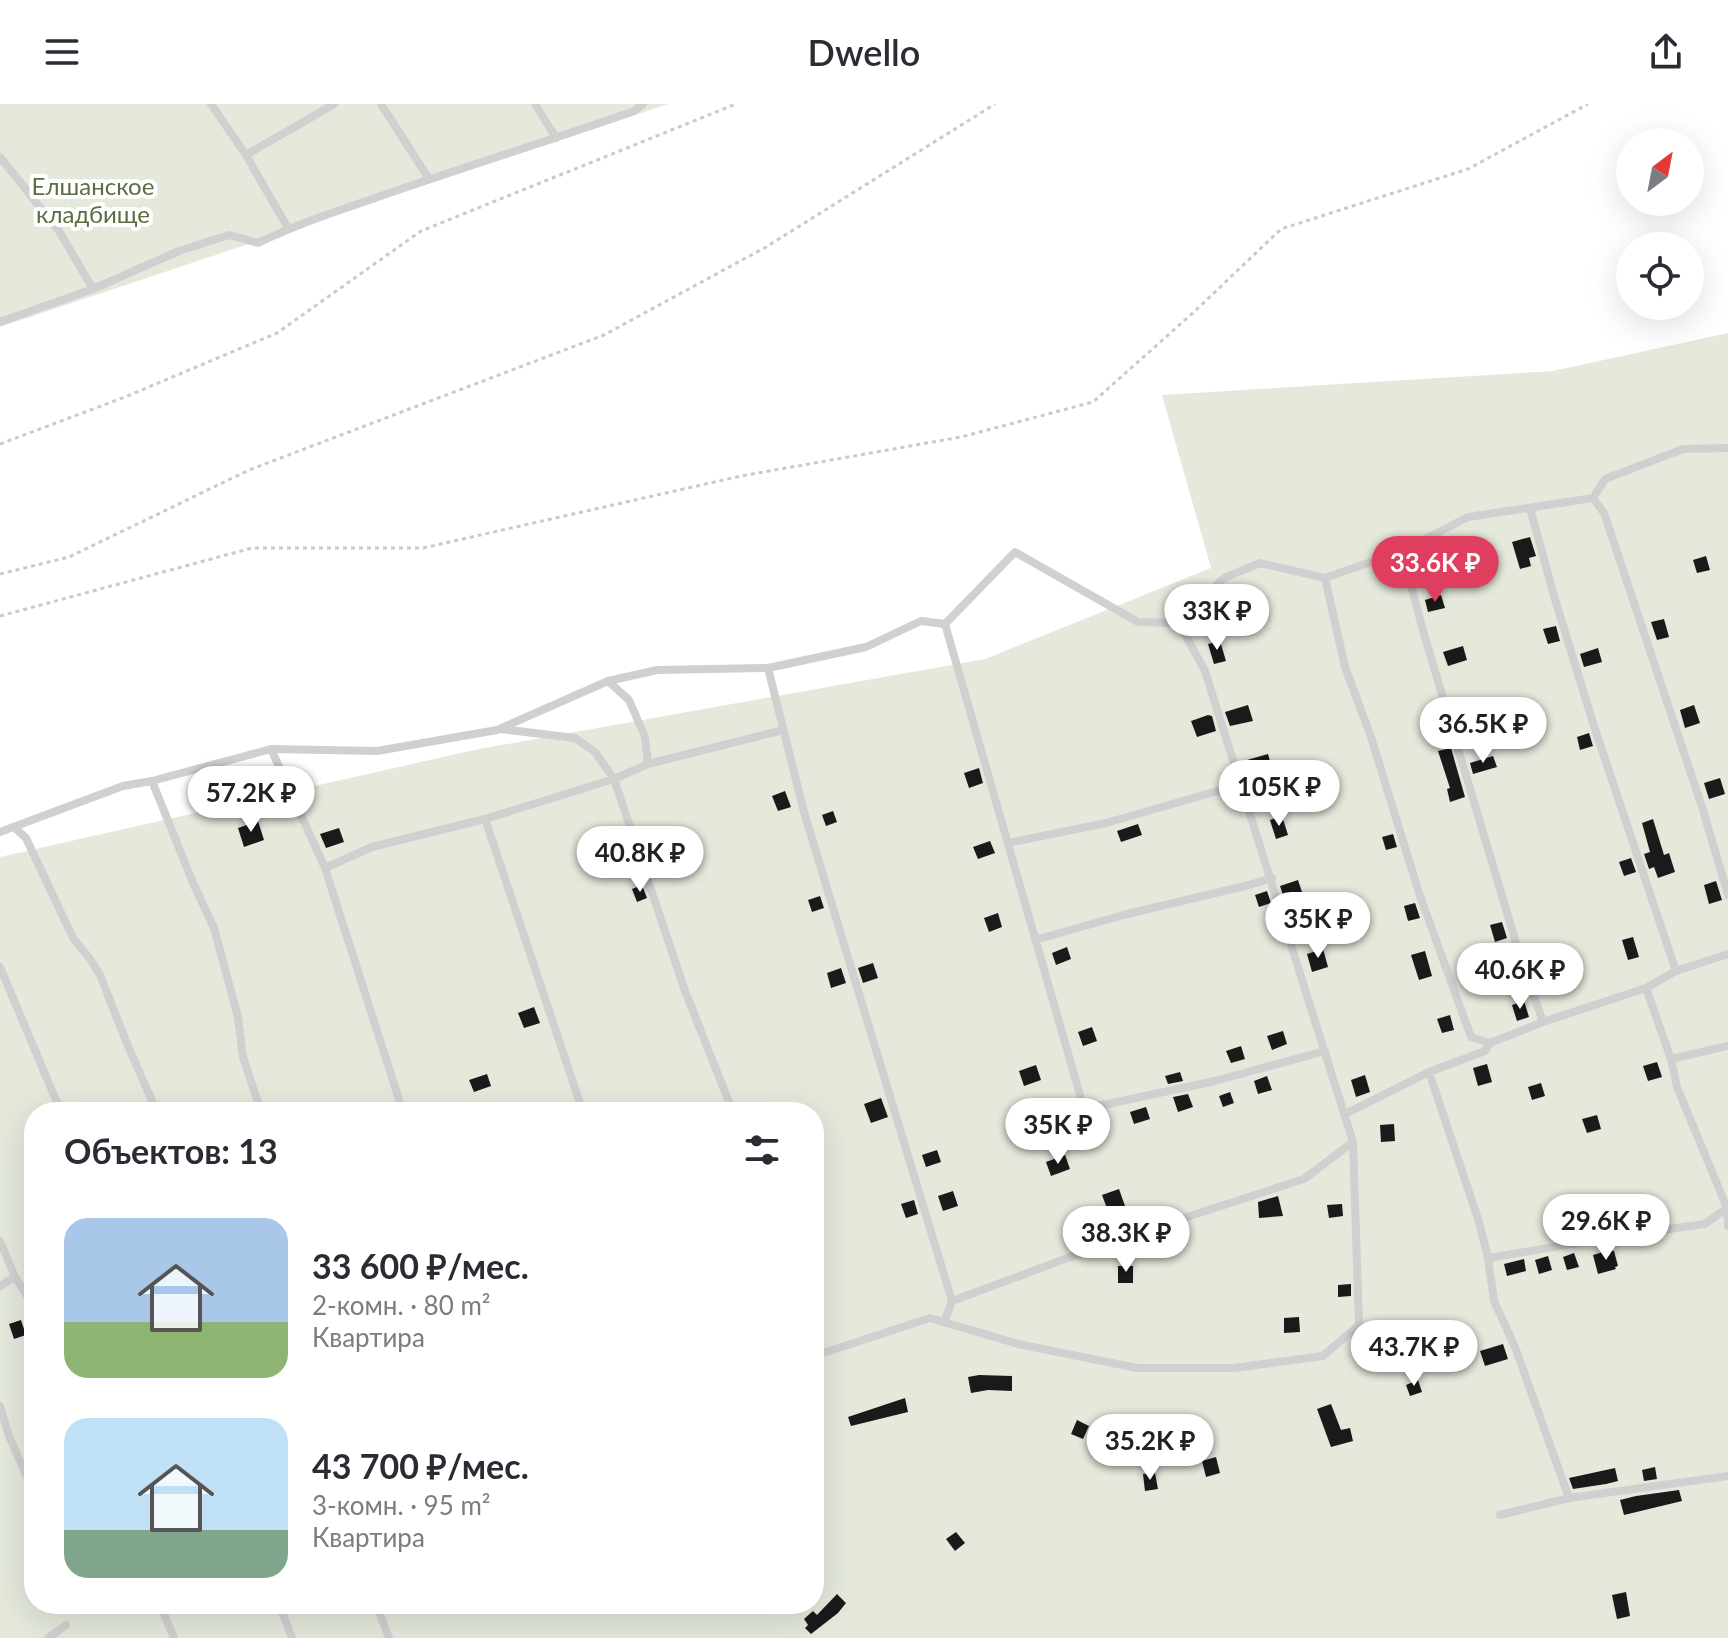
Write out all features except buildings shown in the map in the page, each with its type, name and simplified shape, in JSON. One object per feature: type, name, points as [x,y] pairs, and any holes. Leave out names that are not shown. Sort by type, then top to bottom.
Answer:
[{"type":"lane","points":[[211,104],[246,155],[288,228]]},
{"type":"lane","points":[[246,155],[334,104]]},
{"type":"lane","points":[[381,104],[429,179]]},
{"type":"lane","points":[[535,104],[556,138]]},
{"type":"lane","points":[[0,322],[93,289],[179,251],[229,235],[258,243],[288,228],[634,111],[643,104]]},
{"type":"lane","points":[[0,157],[59,231],[93,289]]},
{"type":"lane","points":[[945,624],[1015,552],[1138,622],[1179,623],[1224,578],[1260,563],[1325,578],[1402,551],[1468,517],[1593,498],[1605,479],[1683,449],[1728,448]]},
{"type":"lane","points":[[1593,498],[1604,513],[1703,810],[1728,895]]},
{"type":"lane","points":[[1530,508],[1594,726],[1676,971]]},
{"type":"lane","points":[[1402,551],[1510,924],[1543,1022]]},
{"type":"lane","points":[[1325,578],[1345,667],[1371,737],[1419,893],[1471,1037],[1490,1043]]},
{"type":"lane","points":[[0,832],[123,786],[271,749],[377,751],[500,729],[608,681],[657,670],[768,668],[866,647],[921,621],[945,624]]},
{"type":"lane","points":[[824,1353],[930,1318],[1018,1344],[1137,1368],[1234,1368],[1323,1356],[1359,1325],[1353,1142],[1205,671],[1179,623]]},
{"type":"lane","points":[[945,624],[1084,1109],[1215,1081],[1325,1051]]},
{"type":"lane","points":[[768,668],[804,812],[952,1301],[944,1322]]},
{"type":"lane","points":[[608,681],[629,700],[645,737],[648,764]]},
{"type":"lane","points":[[500,729],[575,738],[595,752],[614,779],[685,991],[729,1102]]},
{"type":"lane","points":[[325,868],[372,847],[485,819],[614,779],[648,764],[783,730]]},
{"type":"lane","points":[[271,749],[325,868],[400,1102]]},
{"type":"lane","points":[[152,781],[214,928],[238,1017],[243,1057],[258,1102]]},
{"type":"lane","points":[[1008,843],[1106,823],[1242,784]]},
{"type":"lane","points":[[485,819],[580,1102]]},
{"type":"lane","points":[[15,828],[26,838],[73,938],[100,975],[153,1102]]},
{"type":"lane","points":[[1035,940],[1272,878]]},
{"type":"lane","points":[[1345,1114],[1429,1072],[1485,1051],[1490,1043],[1646,988],[1676,971],[1728,954]]},
{"type":"lane","points":[[0,967],[57,1102]]},
{"type":"lane","points":[[1646,988],[1671,1059],[1677,1087],[1727,1208],[1728,1226]]},
{"type":"lane","points":[[1671,1059],[1728,1046]]},
{"type":"lane","points":[[1429,1072],[1479,1222],[1494,1301],[1515,1347],[1569,1498]]},
{"type":"lane","points":[[952,1301],[1116,1240],[1304,1179],[1353,1142]]},
{"type":"lane","points":[[1488,1258],[1705,1224],[1727,1208]]},
{"type":"lane","points":[[0,1241],[24,1291]]},
{"type":"lane","points":[[0,1286],[15,1277]]},
{"type":"lane","points":[[0,1406],[24,1470]]},
{"type":"lane","points":[[1500,1515],[1569,1498],[1728,1476]]},
{"type":"lane","points":[[164,1614],[174,1638]]},
{"type":"lane","points":[[283,1614],[292,1638]]},
{"type":"lane","points":[[380,1614],[389,1638]]},
{"type":"lane","points":[[48,1638],[66,1625]]},
{"type":"path","points":[[0,444],[125,397],[277,333],[421,231],[736,104]]},
{"type":"path","points":[[0,574],[69,557],[249,470],[604,335],[766,247],[995,104]]},
{"type":"path","points":[[0,616],[252,548],[423,548],[741,476],[961,437],[1093,402],[1281,229],[1468,169],[1588,104]]},
{"type":"green space","name":"Елшанское кладбище","points":[[0,104],[668,104],[0,327]]},
{"type":"green space","points":[[1728,333],[1728,1638],[0,1638],[0,857],[474,750],[985,659],[1211,568],[1162,395],[1553,371]]}]
